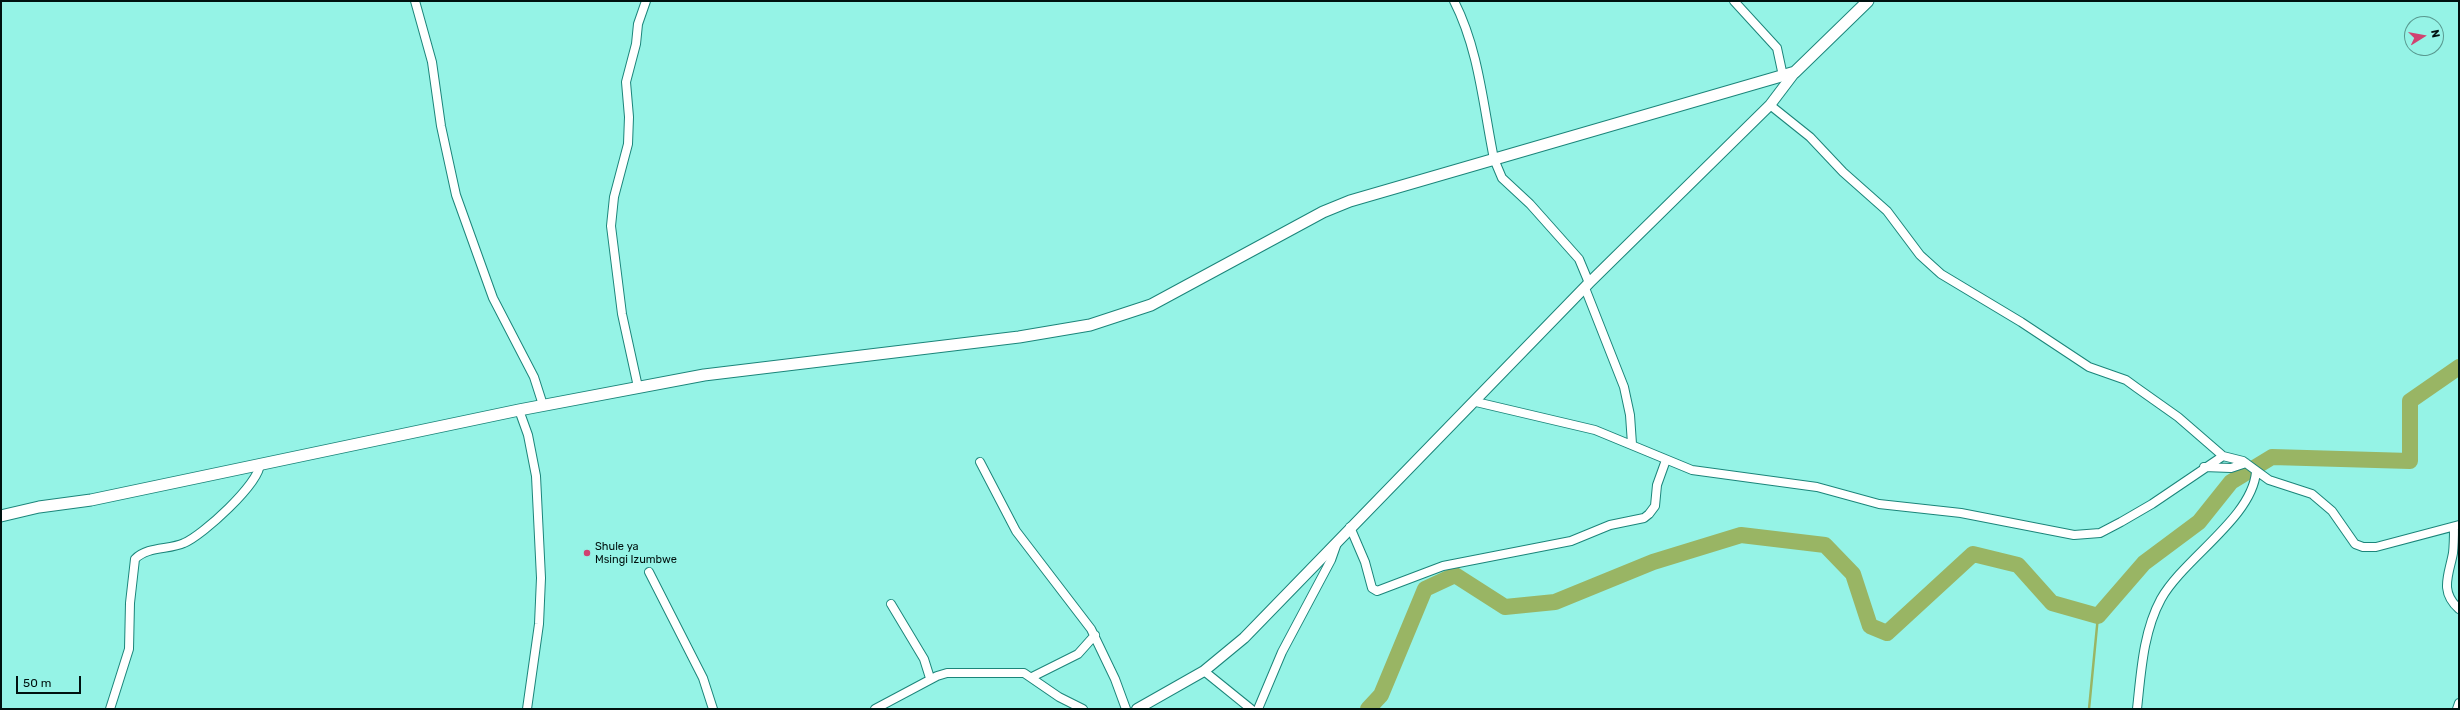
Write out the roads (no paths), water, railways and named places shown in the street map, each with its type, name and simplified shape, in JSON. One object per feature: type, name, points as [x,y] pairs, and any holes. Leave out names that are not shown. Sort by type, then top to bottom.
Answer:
[{"type":"main road","points":[[1,516],[39,507],[91,500],[519,410],[732,370],[1019,337],[1112,319],[1151,305],[1323,212],[1366,196],[1795,72],[1868,1]]},
{"type":"street","points":[[415,1],[432,62],[441,126],[456,195],[493,298],[534,377],[543,406]]},
{"type":"street","points":[[638,387],[623,320],[611,226],[614,197],[628,144],[629,118],[626,82],[636,44],[638,24],[646,1]]},
{"type":"street","points":[[1454,1],[1463,17],[1473,48],[1494,159],[1502,178],[1524,197],[1579,259],[1587,286],[1624,387],[1630,415],[1632,444]]},
{"type":"street","points":[[1734,1],[1777,48],[1783,76]]},
{"type":"street","points":[[1137,709],[1204,671],[1244,638],[1337,543],[1350,527],[1476,402],[1587,286],[1770,105],[1795,72]]},
{"type":"street","points":[[1770,105],[1810,138],[1843,172],[1886,211],[1914,248],[1941,274],[2021,322],[2089,367],[2132,384],[2172,412],[2223,456],[2248,463],[2256,472],[2276,483],[2305,491],[2320,500],[2332,511],[2352,540],[2363,547],[2376,547],[2456,526],[2447,591],[2451,602],[2459,609]]},
{"type":"street","points":[[1476,402],[1595,430],[1692,470],[1817,487],[1886,505],[1961,513],[2055,532],[2086,536],[2100,533],[2152,504],[2204,467],[2223,456]]},
{"type":"street","points":[[519,410],[528,435],[536,476],[541,578],[539,624],[526,709]]},
{"type":"street","points":[[1350,527],[1365,562],[1372,588],[1377,591],[1443,566],[1566,542],[1610,525],[1644,518],[1649,514],[1654,506],[1658,481],[1666,460]]},
{"type":"street","points":[[980,462],[1013,526],[1095,635],[1115,679],[1126,709]]},
{"type":"street","points":[[2204,467],[2231,468],[2248,463]]},
{"type":"street","points":[[110,709],[129,649],[130,603],[135,559],[148,551],[181,544],[201,533],[253,482],[260,470],[260,464]]},
{"type":"street","points":[[2137,709],[2150,627],[2161,600],[2174,580],[2220,535],[2251,493],[2256,472]]},
{"type":"street","points":[[1258,709],[1282,652],[1331,560],[1337,543]]},
{"type":"street","points":[[650,572],[703,678],[713,709]]},
{"type":"street","points":[[891,604],[924,659],[930,678]]},
{"type":"street","points":[[1032,677],[1078,654],[1095,635]]},
{"type":"street","points":[[1204,671],[1251,709]]},
{"type":"street","points":[[874,709],[930,678],[947,673],[1015,672],[1032,677],[1059,697],[1083,709]]},
{"type":"street","points":[[2457,709],[2459,703]]},
{"type":"waterway","points":[[1368,709],[1381,695],[1425,589],[1455,575],[1505,607],[1555,602],[1653,562],[1741,535],[1825,545],[1853,574],[1870,626],[1887,633],[1973,554],[2018,565],[2052,603],[2098,616],[2144,563],[2199,522],[2231,482],[2272,457],[2410,461],[2410,401],[2459,367]]},
{"type":"waterway","points":[[2089,709],[2098,616]]},
{"type":"place","name":"Shule ya Msingi Izumbwe","points":[[587,553]]}]
